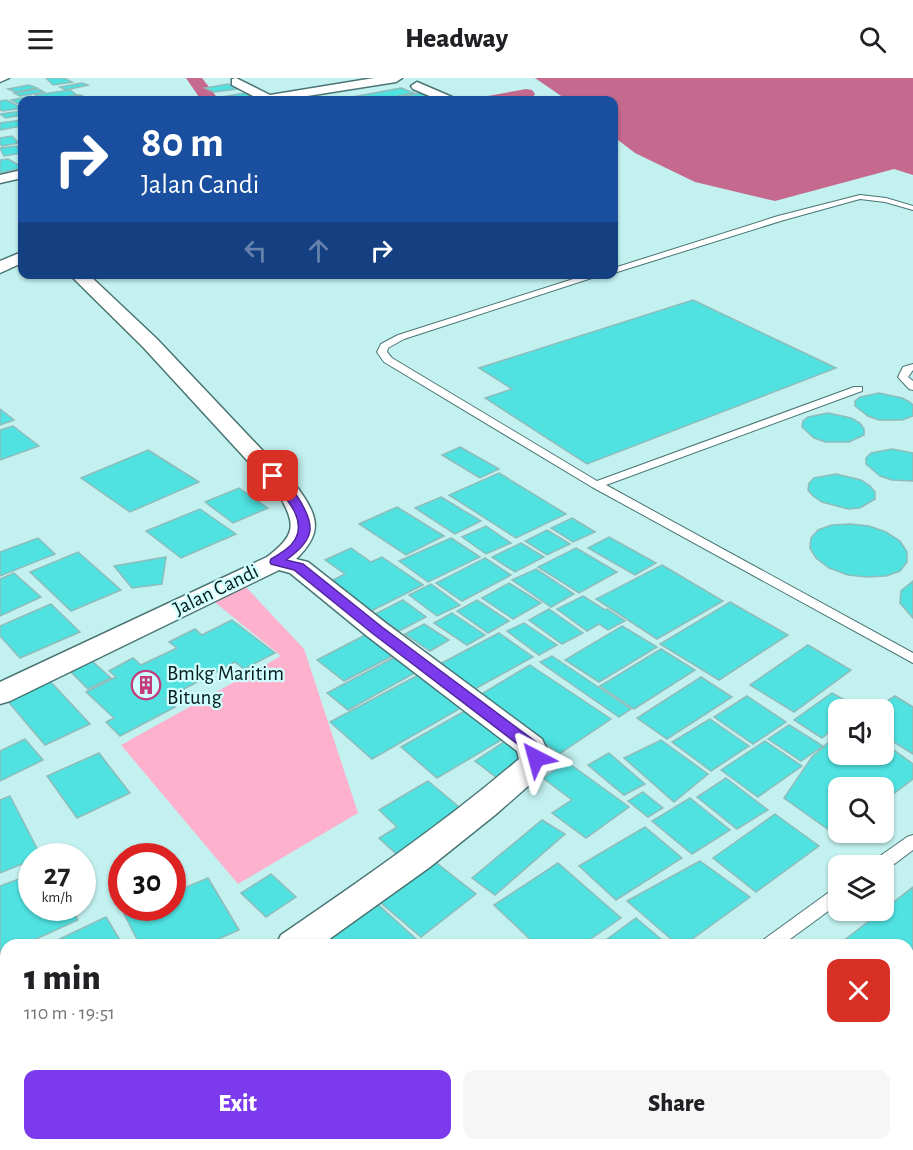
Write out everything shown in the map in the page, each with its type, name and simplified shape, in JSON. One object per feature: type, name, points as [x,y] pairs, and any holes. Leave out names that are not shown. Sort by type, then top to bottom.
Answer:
[{"type":"street","points":[[305,78],[335,95],[396,78]]},
{"type":"street","points":[[236,81],[259,96]]},
{"type":"street","points":[[417,86],[439,96]]},
{"type":"street","points":[[0,179],[18,175]]},
{"type":"street","points":[[0,268],[18,259]]},
{"type":"street","name":"Jalan Candi","points":[[0,694],[276,562],[298,546],[304,528],[303,515],[289,492],[150,343],[82,279]]},
{"type":"street","points":[[276,562],[299,567],[377,630],[531,746],[536,758],[532,765],[484,807],[418,858],[303,939]]},
{"type":"lane","points":[[618,270],[781,218],[860,197],[886,200],[913,208]]},
{"type":"lane","points":[[584,279],[411,333],[384,346],[382,352],[388,360],[408,373],[596,485],[913,659]]},
{"type":"lane","points":[[913,367],[907,369],[903,377],[913,387]]},
{"type":"lane","points":[[596,485],[858,389]]},
{"type":"lane","points":[[894,855],[913,841]]},
{"type":"lane","points":[[777,939],[828,902]]},
{"type":"shaded area","points":[[535,78],[913,78],[913,175],[894,169],[775,201],[695,182],[635,153],[618,140],[618,96],[561,96]]},
{"type":"shaded area","points":[[244,585],[304,649],[358,813],[238,884],[121,745],[281,656],[211,599]]},
{"type":"building","points":[[46,78],[64,78],[72,82],[53,85]]},
{"type":"building","points":[[82,83],[88,85],[66,90],[60,87]]},
{"type":"building","points":[[228,84],[237,89],[214,92],[205,88]]},
{"type":"building","points":[[29,85],[37,88],[16,92],[8,89]]},
{"type":"building","points":[[401,88],[414,93],[398,96],[358,96]]},
{"type":"building","points":[[38,89],[44,92],[20,96],[14,93]]},
{"type":"building","points":[[70,90],[77,95],[36,96]]},
{"type":"building","points":[[245,93],[250,96],[227,96]]},
{"type":"building","points":[[421,93],[426,96],[404,96]]},
{"type":"building","points":[[6,100],[18,106],[18,109],[0,110],[0,101]]},
{"type":"building","points":[[18,112],[18,116],[6,118],[0,114]]},
{"type":"building","points":[[18,120],[18,127],[0,130],[0,123]]},
{"type":"building","points":[[12,136],[18,143],[2,146],[0,138]]},
{"type":"building","points":[[17,146],[18,154],[4,156],[0,148]]},
{"type":"building","points":[[8,159],[18,165],[18,169],[0,173],[0,160]]},
{"type":"building","points":[[693,300],[836,368],[587,464],[485,398],[512,389],[479,368]]},
{"type":"building","points":[[879,393],[910,402],[913,405],[913,416],[902,420],[879,420],[868,416],[855,406],[855,401],[860,397]]},
{"type":"building","points":[[0,409],[14,420],[0,425]]},
{"type":"building","points":[[828,413],[851,418],[860,423],[864,429],[864,435],[849,442],[826,442],[814,438],[802,427],[803,421],[808,417]]},
{"type":"building","points":[[13,426],[39,446],[0,460],[0,430]]},
{"type":"building","points":[[460,447],[499,469],[480,478],[442,455]]},
{"type":"building","points":[[892,449],[913,453],[913,481],[892,480],[880,476],[866,464],[866,458],[871,453]]},
{"type":"building","points":[[148,450],[199,482],[130,512],[81,478]]},
{"type":"building","points":[[499,473],[566,514],[516,538],[449,495]]},
{"type":"building","points":[[836,474],[861,480],[875,492],[875,499],[860,508],[848,509],[822,502],[808,490],[809,483],[814,478]]},
{"type":"building","points":[[239,488],[268,508],[233,523],[205,502]]},
{"type":"building","points":[[441,497],[481,521],[455,534],[415,508]]},
{"type":"building","points":[[397,507],[444,536],[406,555],[359,524]]},
{"type":"building","points":[[200,509],[236,534],[181,558],[146,531]]},
{"type":"building","points":[[572,518],[595,532],[573,542],[551,528]]},
{"type":"building","points":[[832,525],[869,526],[886,532],[900,541],[907,552],[907,562],[900,571],[886,576],[848,575],[829,568],[816,558],[810,548],[811,538],[818,530]]},
{"type":"building","points":[[486,526],[511,543],[486,554],[462,537]]},
{"type":"building","points":[[547,530],[570,544],[547,555],[525,541]]},
{"type":"building","points":[[609,537],[656,563],[635,575],[588,548]]},
{"type":"building","points":[[38,538],[55,554],[0,576],[0,552]]},
{"type":"building","points":[[451,538],[480,557],[428,582],[399,561]]},
{"type":"building","points":[[521,543],[544,557],[515,572],[492,557]]},
{"type":"building","points":[[351,548],[371,562],[382,557],[423,585],[369,612],[329,582],[345,574],[325,560]]},
{"type":"building","points":[[576,548],[617,572],[579,593],[538,567]]},
{"type":"building","points":[[78,552],[121,590],[71,611],[30,572]]},
{"type":"building","points":[[166,557],[162,584],[132,588],[114,566]]},
{"type":"building","points":[[485,558],[511,575],[462,601],[436,583]]},
{"type":"building","points":[[662,565],[723,601],[657,639],[596,599]]},
{"type":"building","points":[[536,569],[574,594],[551,607],[512,580]]},
{"type":"building","points":[[14,573],[41,597],[0,616],[0,579]]},
{"type":"building","points":[[913,581],[913,618],[900,603],[901,591]]},
{"type":"building","points":[[509,583],[541,603],[513,619],[482,598]]},
{"type":"building","points":[[431,584],[460,605],[437,616],[409,595]]},
{"type":"building","points":[[583,596],[625,621],[608,630],[599,624],[587,631],[557,609]]},
{"type":"building","points":[[403,600],[426,617],[399,631],[375,614]]},
{"type":"building","points":[[477,600],[509,621],[488,633],[457,611]]},
{"type":"building","points":[[730,602],[788,635],[719,680],[660,644]]},
{"type":"building","points":[[51,604],[80,632],[20,658],[0,636],[0,626]]},
{"type":"building","points":[[549,609],[583,633],[562,644],[529,620]]},
{"type":"building","points":[[452,613],[485,635],[467,645],[434,623]]},
{"type":"building","name":"Bmkg Maritim Bitung","points":[[232,620],[275,653],[244,669],[235,662],[165,699],[175,707],[120,736],[106,722],[114,718],[86,692],[116,677],[109,671],[133,658],[141,665],[177,648],[169,642],[195,629],[202,635]]},
{"type":"building","points":[[524,623],[557,645],[539,655],[507,631]]},
{"type":"building","points":[[424,624],[449,640],[430,651],[405,634]]},
{"type":"building","points":[[622,626],[657,647],[599,682],[565,660]]},
{"type":"building","points":[[373,631],[400,652],[344,681],[317,660]]},
{"type":"building","points":[[499,633],[533,657],[471,691],[438,665]]},
{"type":"building","points":[[808,645],[851,670],[794,712],[750,685]]},
{"type":"building","points":[[661,649],[695,670],[634,709],[600,686]]},
{"type":"building","points":[[401,654],[422,669],[348,710],[327,693]]},
{"type":"building","points":[[552,656],[631,709],[619,717],[540,662]]},
{"type":"building","points":[[91,660],[111,678],[88,689],[69,670]]},
{"type":"building","points":[[530,665],[611,719],[559,754],[478,696]]},
{"type":"building","points":[[426,671],[468,704],[372,759],[330,722]]},
{"type":"building","points":[[701,677],[732,697],[667,739],[637,718]]},
{"type":"building","points":[[49,680],[90,724],[45,745],[6,699]]},
{"type":"building","points":[[832,693],[843,699],[828,699],[828,733],[822,738],[794,720]]},
{"type":"building","points":[[747,696],[786,722],[753,744],[714,717]]},
{"type":"building","points":[[895,696],[913,707],[913,754],[894,742],[894,699],[890,699]]},
{"type":"building","points":[[472,707],[508,736],[437,778],[401,747]]},
{"type":"building","points":[[710,719],[749,746],[711,771],[672,742]]},
{"type":"building","points":[[789,725],[823,746],[801,761],[768,739]]},
{"type":"building","points":[[510,738],[533,755],[497,778],[475,761]]},
{"type":"building","points":[[25,739],[43,760],[0,781],[0,751]]},
{"type":"building","points":[[661,740],[708,774],[674,802],[624,758]]},
{"type":"building","points":[[765,741],[802,766],[758,797],[721,770]]},
{"type":"building","points":[[828,743],[828,765],[894,765],[894,750],[913,764],[913,779],[894,793],[894,777],[828,777],[828,829],[784,798],[812,757]]},
{"type":"building","points":[[99,753],[130,793],[77,818],[47,776]]},
{"type":"building","points":[[609,753],[645,784],[624,795],[588,765]]},
{"type":"building","points":[[567,762],[629,807],[586,838],[552,813],[572,800],[543,778]]},
{"type":"building","points":[[726,778],[768,810],[737,829],[697,797]]},
{"type":"building","points":[[428,781],[471,817],[403,860],[379,838],[397,827],[379,810]]},
{"type":"building","points":[[643,792],[663,808],[648,817],[628,801]]},
{"type":"building","points":[[10,796],[34,843],[18,843],[18,866],[0,873],[0,800]]},
{"type":"building","points":[[690,798],[730,830],[692,854],[652,821]]},
{"type":"building","points":[[775,814],[819,846],[756,892],[713,858]]},
{"type":"building","points":[[542,820],[565,834],[495,895],[472,878]]},
{"type":"building","points":[[645,827],[682,858],[616,900],[579,866]]},
{"type":"building","points":[[429,857],[476,894],[421,937],[375,898]]},
{"type":"building","points":[[700,861],[750,897],[692,939],[671,939],[627,901]]},
{"type":"building","points":[[558,863],[621,918],[591,939],[530,939],[494,905]]},
{"type":"building","points":[[271,874],[296,897],[266,917],[241,893]]},
{"type":"building","points":[[208,878],[239,930],[219,939],[137,939],[128,921],[186,921],[186,887]]},
{"type":"building","points":[[18,879],[18,921],[76,921],[36,939],[0,939],[0,886]]},
{"type":"building","points":[[913,887],[913,939],[846,939],[869,921],[894,921],[894,902]]},
{"type":"building","points":[[371,898],[416,939],[326,939],[319,933]]},
{"type":"building","points":[[106,917],[119,939],[59,939]]},
{"type":"building","points":[[636,918],[661,939],[607,939]]},
{"type":"waterway","points":[[194,78],[206,96]]},
{"type":"waterway","points":[[515,96],[526,94]]},
{"type":"place","name":"Bmkg Maritim Bitung","points":[[146,685]]},
{"type":"route","points":[[273,476],[289,492],[303,515],[304,528],[298,546],[276,562],[299,567],[377,630],[531,746],[536,758]]}]
